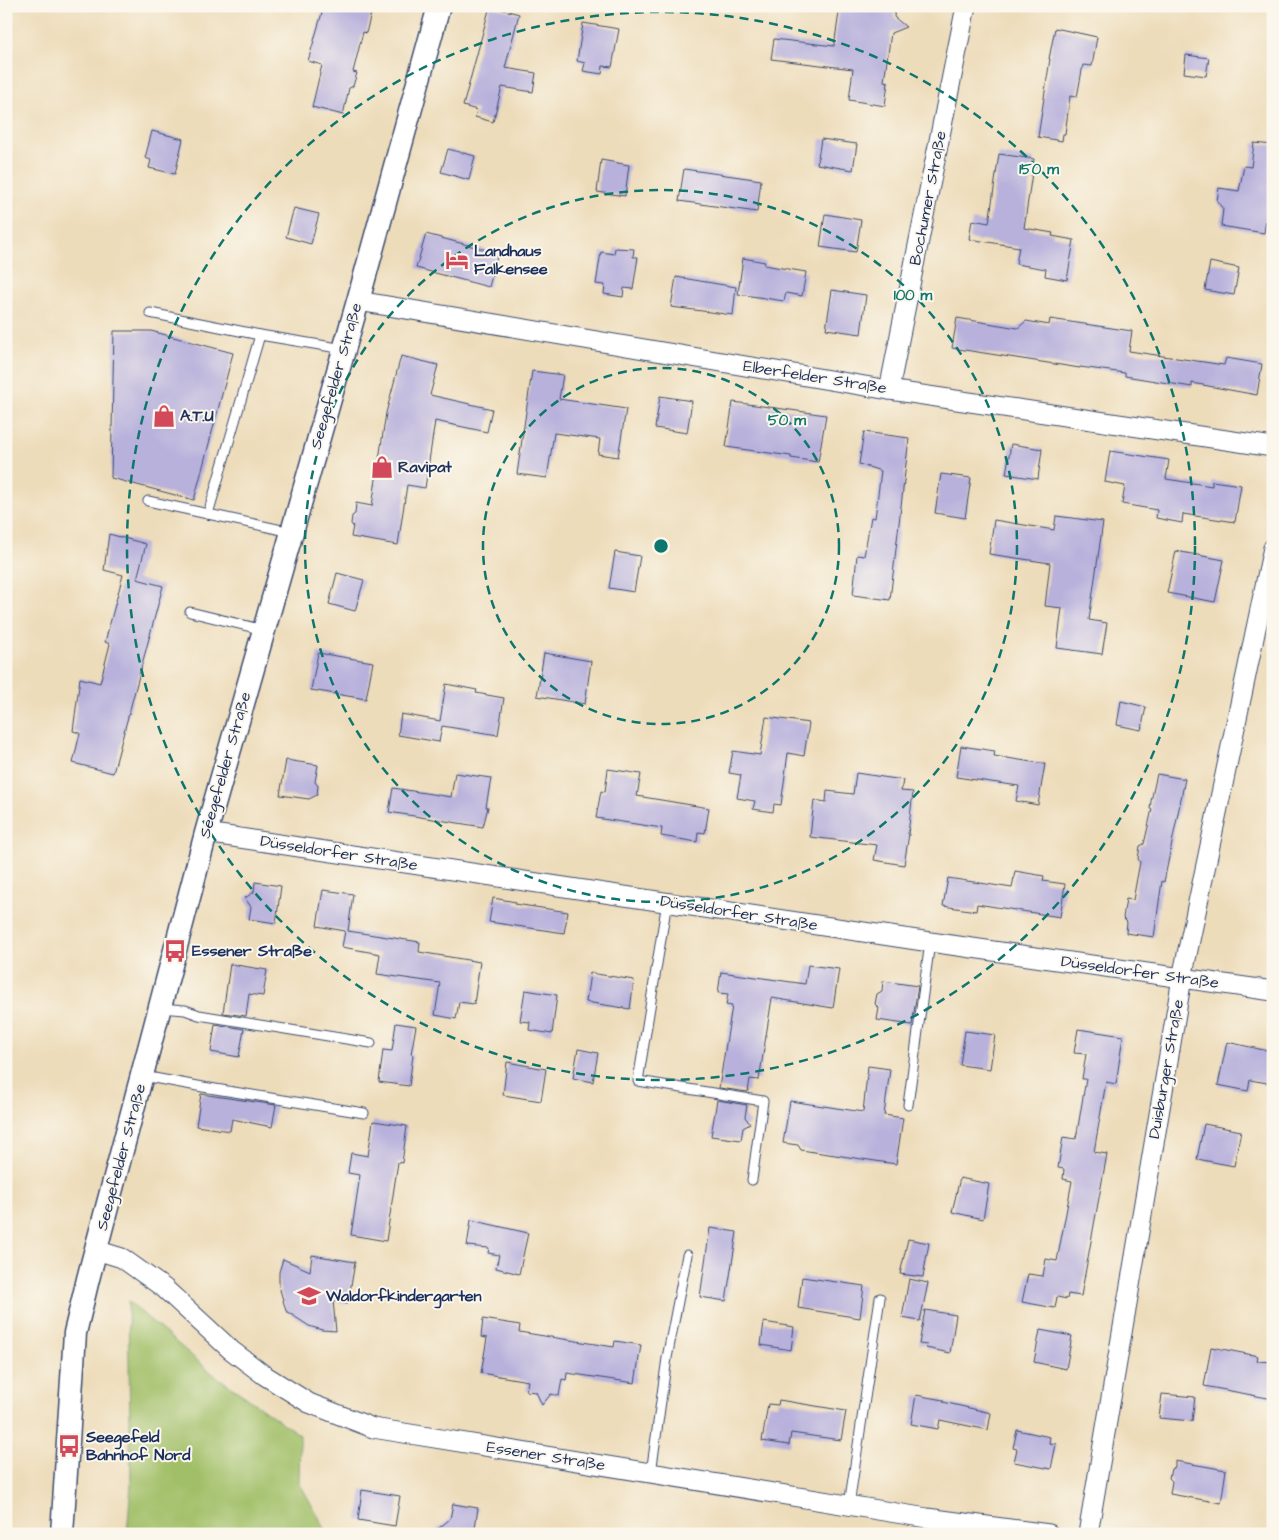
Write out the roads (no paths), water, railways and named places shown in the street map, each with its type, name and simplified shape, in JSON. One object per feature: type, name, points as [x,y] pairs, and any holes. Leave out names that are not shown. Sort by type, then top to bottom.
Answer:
[{"type":"street","name":"Seegefelder Straße","points":[[62,1534],[75,1333],[206,833],[440,6]]},
{"type":"street","name":"Bochumer Straße","points":[[889,390],[966,6]]},
{"type":"street","name":"Elberfelder Straße","points":[[358,301],[889,390],[1273,447]]},
{"type":"street","name":"Duisburger Straße","points":[[1088,1534],[1182,978],[1273,548]]},
{"type":"street","name":"Düsseldorfer Straße","points":[[206,833],[930,942],[1273,991]]},
{"type":"street","name":"Essener Straße","points":[[96,1250],[122,1258],[164,1288],[231,1350],[264,1375],[309,1403],[373,1428],[927,1518],[1049,1534]]},
{"type":"lane","points":[[150,313],[260,335],[344,349]]},
{"type":"lane","points":[[208,514],[260,335]]},
{"type":"lane","points":[[148,501],[292,532]]},
{"type":"lane","points":[[190,612],[264,630]]},
{"type":"lane","points":[[667,902],[638,1081],[763,1101],[752,1180]]},
{"type":"lane","points":[[908,1105],[930,942]]},
{"type":"lane","points":[[160,1008],[185,1010],[198,1014],[371,1043]]},
{"type":"lane","points":[[142,1076],[364,1113]]},
{"type":"lane","points":[[651,1473],[667,1358],[687,1255]]},
{"type":"lane","points":[[849,1505],[880,1298]]},
{"type":"place","name":"Landhaus Falkensee","points":[[457,260]]},
{"type":"place","name":"A.T.U","points":[[164,416]]},
{"type":"place","name":"Ravipat","points":[[382,467]]},
{"type":"place","name":"Essener Straße","points":[[175,951]]},
{"type":"place","name":"Waldorfkindergarten","points":[[309,1296]]},
{"type":"place","name":"Seegefeld Bahnhof Nord","points":[[69,1446]]}]
